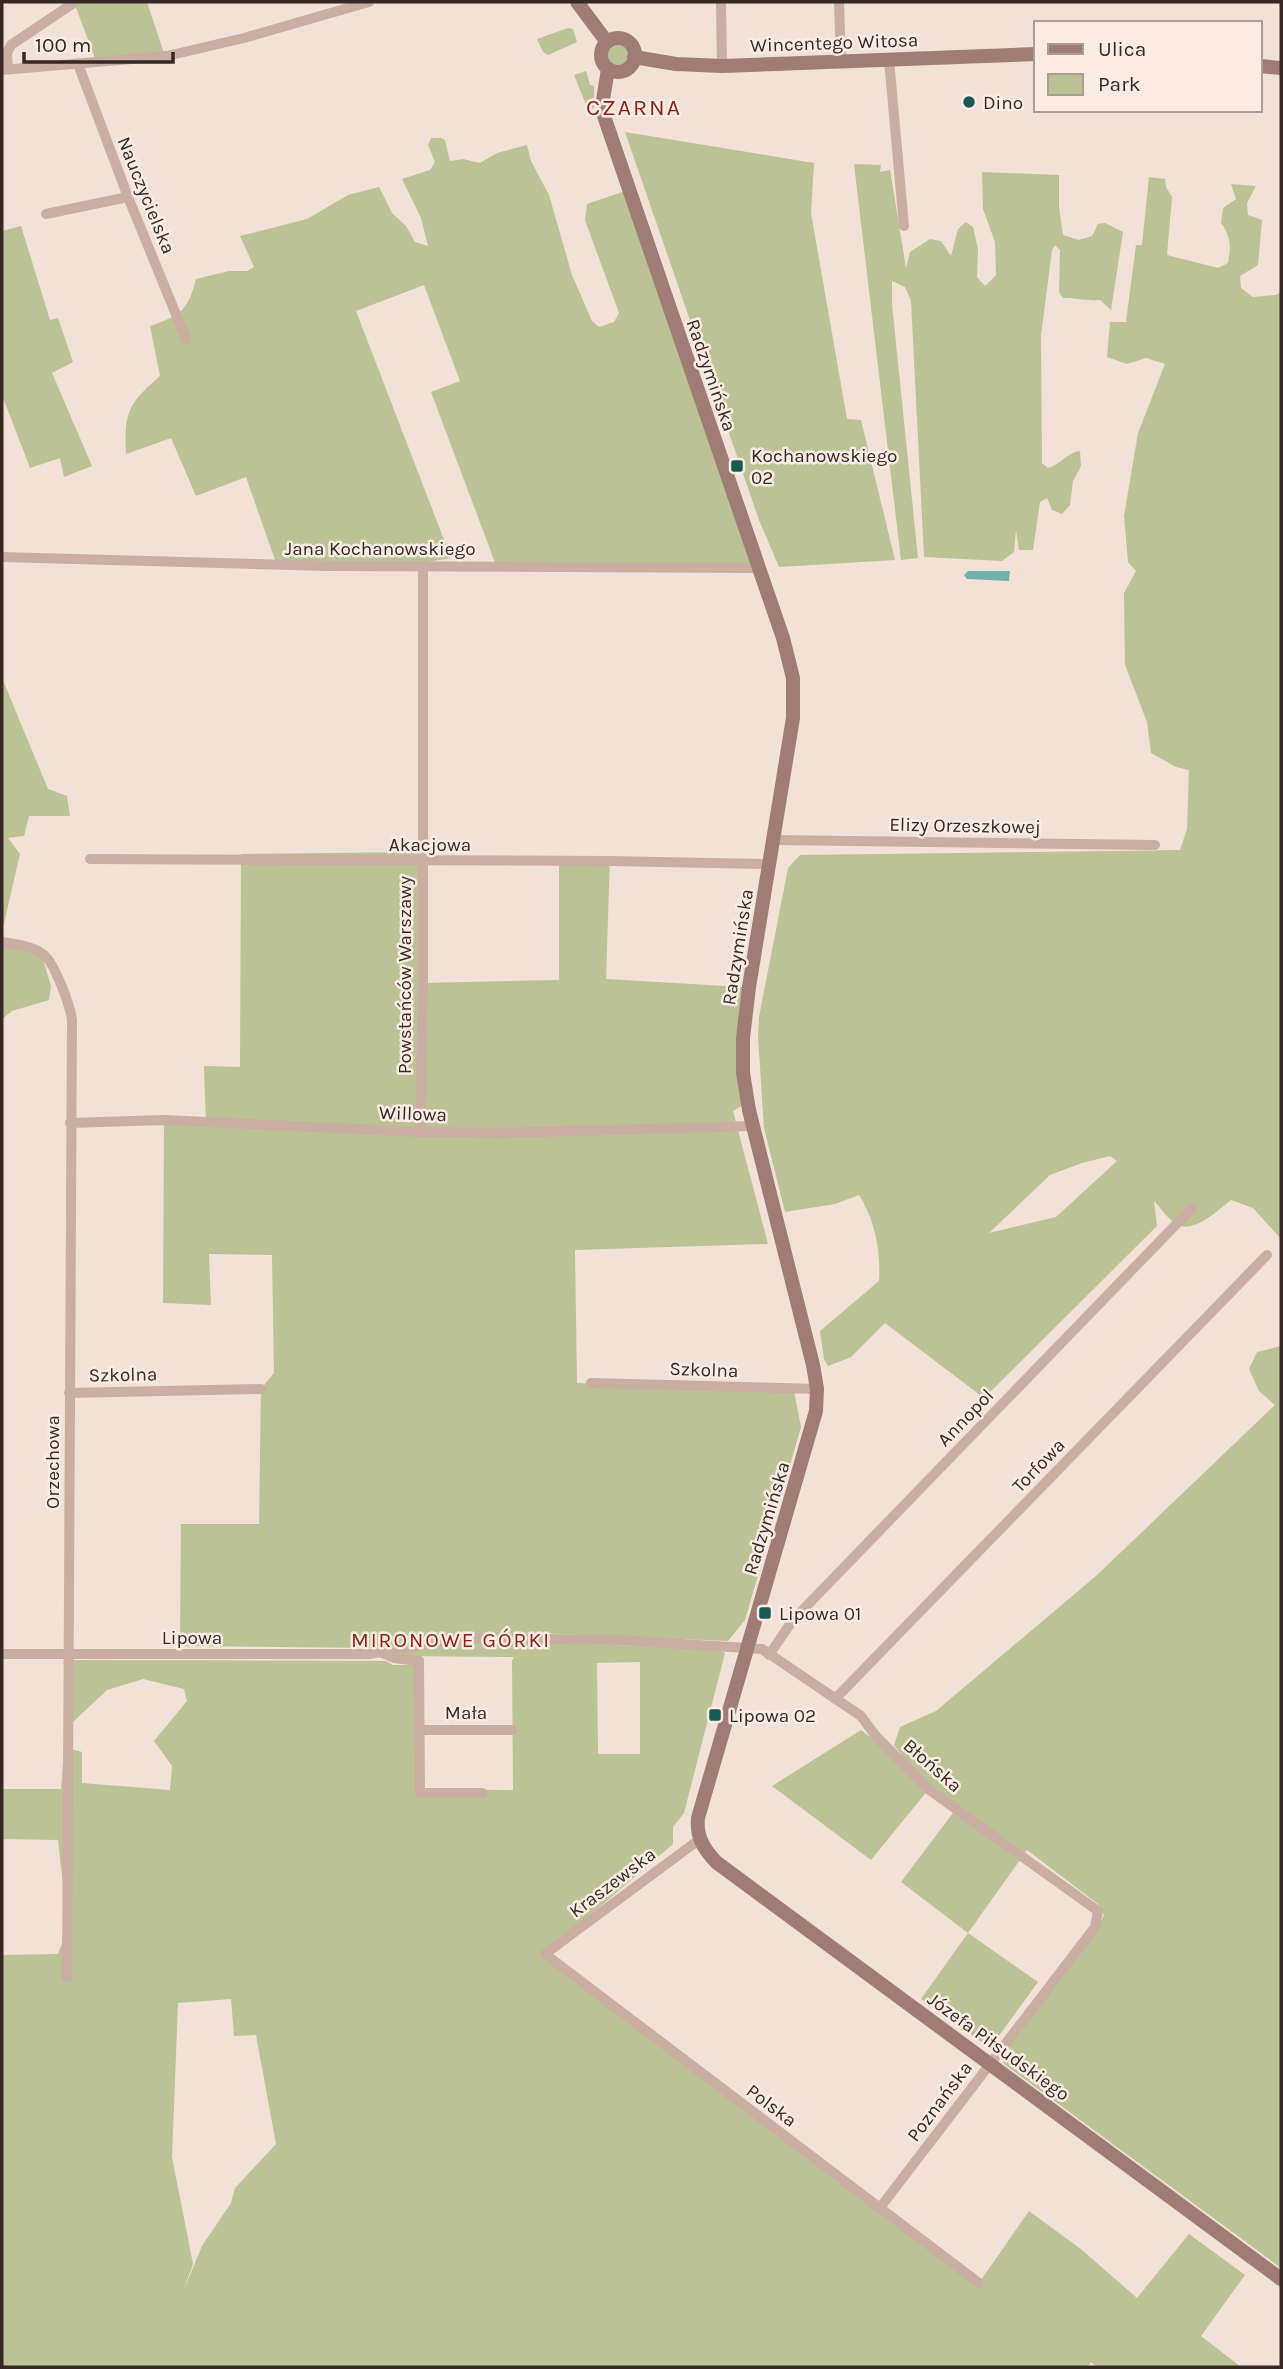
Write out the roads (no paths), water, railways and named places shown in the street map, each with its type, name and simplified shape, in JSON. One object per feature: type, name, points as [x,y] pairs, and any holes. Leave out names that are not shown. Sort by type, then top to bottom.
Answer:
[{"type":"street","points":[[75,2],[11,45],[5,70],[157,57],[204,48],[369,2]]},
{"type":"street","points":[[577,2],[607,41]]},
{"type":"street","points":[[721,2],[722,66]]},
{"type":"street","points":[[839,2],[841,61]]},
{"type":"street","points":[[623,39],[632,46],[634,57],[625,70],[614,71],[608,69],[601,55],[607,41],[623,39]]},
{"type":"street","name":"Wincentego Witosa","points":[[634,57],[722,66],[1034,54]]},
{"type":"street","points":[[889,60],[904,226]]},
{"type":"street","name":"Nauczycielska","points":[[78,64],[186,339]]},
{"type":"street","points":[[1262,66],[1281,68]]},
{"type":"street","name":"Radzymińska","points":[[608,69],[603,100],[604,117],[759,568],[789,660],[794,693],[790,744],[748,987],[743,1073],[753,1126],[817,1389],[816,1411],[698,1818],[699,1839]]},
{"type":"street","points":[[46,214],[128,197]]},
{"type":"street","name":"Jana Kochanowskiego","points":[[2,557],[327,566],[759,568]]},
{"type":"street","name":"Powstańców Warszawy","points":[[420,1132],[423,984],[423,566]]},
{"type":"street","name":"Elizy Orzeszkowej","points":[[774,840],[1155,845]]},
{"type":"street","name":"Akacjowa","points":[[90,859],[770,864]]},
{"type":"street","name":"Orzechowa","points":[[2,942],[26,947],[43,954],[49,960],[72,1020],[67,1977]]},
{"type":"street","name":"Willowa","points":[[70,1122],[191,1121],[420,1132],[500,1133],[753,1126]]},
{"type":"street","name":"Annopol","points":[[769,1655],[793,1620],[1192,1208]]},
{"type":"street","name":"Torfowa","points":[[835,1699],[1267,1255]]},
{"type":"street","name":"Szkolna","points":[[591,1382],[817,1389]]},
{"type":"street","name":"Szkolna","points":[[69,1393],[261,1389]]},
{"type":"street","name":"Lipowa","points":[[2,1654],[382,1653],[392,1649],[474,1638],[618,1640],[748,1647]]},
{"type":"street","name":"Błońska","points":[[748,1647],[762,1649],[861,1716],[875,1735],[928,1789],[1098,1911]]},
{"type":"street","name":"Lipowa","points":[[382,1653],[394,1658],[419,1661],[420,1730]]},
{"type":"street","points":[[420,1730],[420,1793],[482,1793]]},
{"type":"street","name":"Mała","points":[[420,1730],[512,1730]]},
{"type":"street","name":"Kraszewska","points":[[545,1954],[699,1839]]},
{"type":"street","name":"Józefa Piłsudskiego","points":[[699,1839],[716,1862],[1281,2279]]},
{"type":"street","name":"Poznańska","points":[[879,2209],[1095,1927],[1098,1911]]},
{"type":"street","name":"Polska","points":[[545,1954],[979,2283]]},
{"type":"water","points":[[968,571],[1010,571],[1009,581],[967,579],[964,575]]},
{"type":"place","name":"Dino","points":[[969,102]]},
{"type":"place","name":"Kochanowskiego 02","points":[[737,466]]},
{"type":"place","name":"Lipowa 01","points":[[765,1613]]},
{"type":"place","name":"Lipowa 02","points":[[715,1715]]},
{"type":"district","name":"CZARNA","points":[[634,107]]},
{"type":"district","name":"MIRONOWE GÓRKI","points":[[451,1640]]}]
